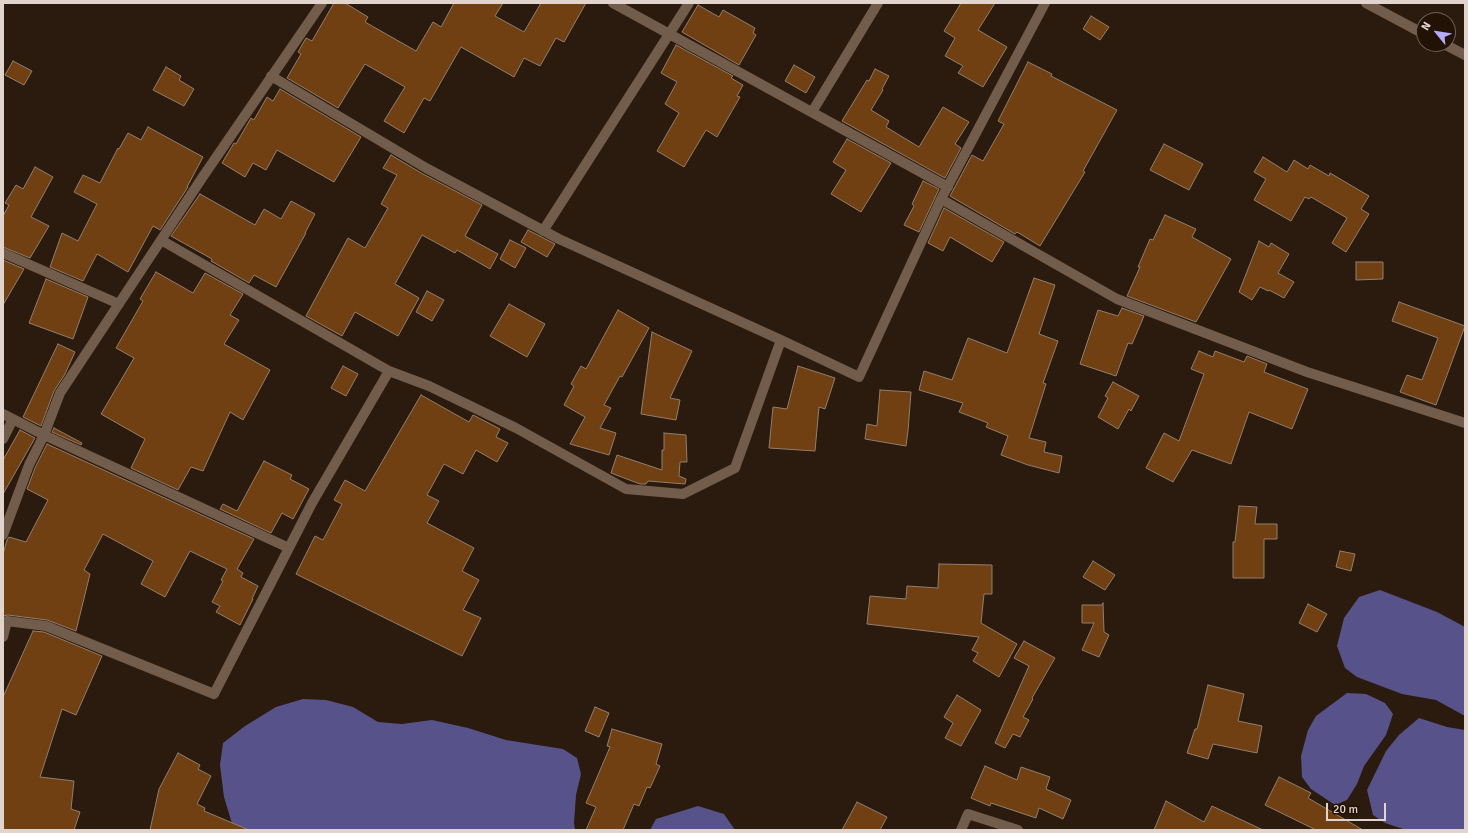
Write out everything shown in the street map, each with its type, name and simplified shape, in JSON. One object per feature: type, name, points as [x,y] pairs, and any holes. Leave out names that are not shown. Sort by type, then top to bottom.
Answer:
[{"type":"street","points":[[3,535],[29,465],[44,435],[60,394],[161,240],[322,3]]},
{"type":"street","points":[[613,3],[948,187]]},
{"type":"street","points":[[543,231],[689,3]]},
{"type":"street","points":[[812,112],[878,3]]},
{"type":"street","points":[[271,76],[426,168],[566,243],[781,340],[859,377],[941,199],[1045,3]]},
{"type":"street","points":[[1366,3],[1416,30]]},
{"type":"street","points":[[1456,50],[1465,55]]},
{"type":"street","points":[[941,199],[1117,300],[1307,372],[1465,423]]},
{"type":"street","points":[[161,240],[389,371],[429,386],[516,428],[626,489],[683,494],[735,468],[781,340]]},
{"type":"street","points":[[3,253],[119,304]]},
{"type":"street","points":[[3,636],[5,620],[46,626],[214,694],[312,502],[389,371]]},
{"type":"street","points":[[3,414],[44,435],[289,548]]},
{"type":"street","points":[[3,439],[13,419]]},
{"type":"street","points":[[961,830],[968,814],[1018,830]]},
{"type":"shaded area","points":[[1380,590],[1437,612],[1465,627],[1465,716],[1436,700],[1402,694],[1357,677],[1345,668],[1337,646],[1344,618],[1359,597]]},
{"type":"shaded area","points":[[1347,693],[1366,694],[1385,703],[1393,714],[1386,735],[1364,766],[1357,784],[1347,800],[1335,805],[1311,789],[1302,777],[1301,756],[1308,730],[1316,716]]},
{"type":"shaded area","points":[[303,699],[326,700],[353,707],[378,722],[402,724],[432,720],[468,728],[506,740],[563,749],[577,758],[581,774],[576,795],[575,830],[234,830],[224,797],[220,765],[223,743],[245,726],[276,707]]},
{"type":"shaded area","points":[[1419,718],[1447,727],[1465,730],[1465,830],[1406,830],[1385,823],[1373,815],[1367,790],[1386,751],[1399,735]]},
{"type":"shaded area","points":[[698,806],[724,814],[735,830],[650,830],[656,819]]},
{"type":"building","points":[[334,3],[345,3],[368,17],[365,22],[416,51],[433,22],[441,27],[454,3],[503,3],[495,16],[524,32],[541,3],[586,3],[564,42],[556,38],[540,66],[524,58],[514,77],[461,47],[430,101],[424,98],[404,133],[384,121],[405,87],[365,64],[338,108],[287,78],[301,54],[298,52],[306,38],[312,41]]},
{"type":"building","points":[[961,3],[995,3],[978,30],[1007,47],[983,87],[958,73],[963,66],[945,56],[955,38],[944,31]]},
{"type":"building","points":[[698,5],[719,17],[723,10],[755,28],[753,33],[756,35],[739,65],[682,32]]},
{"type":"building","points":[[1091,16],[1109,27],[1100,40],[1083,29]]},
{"type":"building","points":[[676,45],[733,76],[731,78],[743,85],[737,96],[740,97],[717,137],[706,130],[684,167],[657,151],[679,113],[665,104],[677,82],[661,73]]},
{"type":"building","points":[[13,61],[32,71],[24,85],[5,75]]},
{"type":"building","points":[[1028,62],[1052,74],[1051,76],[1117,110],[1083,171],[1085,172],[1040,246],[1017,232],[1015,234],[950,196],[972,155],[983,161],[1004,124],[998,121]]},
{"type":"building","points":[[794,65],[815,77],[806,93],[785,81]]},
{"type":"building","points":[[166,67],[181,76],[179,80],[194,89],[184,106],[153,90]]},
{"type":"building","points":[[875,69],[889,76],[882,89],[883,90],[871,110],[889,121],[886,127],[919,147],[943,107],[969,122],[955,144],[961,148],[945,178],[842,121],[867,80],[869,81]]},
{"type":"building","points":[[280,89],[361,137],[334,182],[277,150],[266,170],[253,163],[245,177],[222,163],[234,143],[236,144],[251,118],[254,120],[267,97],[273,101]]},
{"type":"building","points":[[148,127],[203,157],[188,187],[160,230],[153,226],[128,272],[97,254],[83,281],[50,267],[62,233],[78,241],[97,204],[74,192],[83,175],[100,183],[118,148],[119,149],[128,133],[141,140]]},
{"type":"building","points":[[847,139],[891,163],[861,212],[831,194],[846,170],[833,162]]},
{"type":"building","points":[[1164,144],[1203,164],[1189,190],[1150,170]]},
{"type":"building","points":[[391,155],[423,174],[482,205],[465,236],[498,254],[490,269],[457,250],[455,253],[422,235],[395,284],[419,298],[398,336],[355,312],[342,336],[306,316],[348,238],[365,248],[388,208],[381,204],[397,175],[383,168]]},
{"type":"building","points":[[1263,157],[1287,172],[1294,160],[1308,169],[1310,165],[1329,176],[1330,173],[1369,196],[1361,209],[1369,214],[1346,252],[1332,243],[1347,218],[1311,197],[1309,199],[1305,197],[1291,221],[1254,200],[1266,179],[1254,172]]},
{"type":"building","points":[[35,167],[53,177],[31,217],[49,226],[30,258],[3,247],[3,216],[9,205],[5,203],[16,185],[23,189]]},
{"type":"building","points":[[923,181],[939,189],[919,232],[904,225],[914,206],[912,204]]},
{"type":"building","points":[[200,194],[255,225],[264,209],[281,219],[291,201],[315,214],[276,287],[254,275],[249,283],[211,261],[212,259],[171,236]]},
{"type":"building","points":[[944,208],[1004,242],[992,262],[950,237],[943,251],[928,243]]},
{"type":"building","points":[[1165,215],[1196,229],[1192,237],[1231,259],[1196,322],[1127,296],[1140,267],[1138,267],[1150,239],[1153,240]]},
{"type":"building","points":[[528,230],[555,244],[547,257],[521,242]]},
{"type":"building","points":[[510,240],[526,248],[515,268],[500,259]]},
{"type":"building","points":[[1259,241],[1269,247],[1271,243],[1289,254],[1278,273],[1294,282],[1284,298],[1260,287],[1252,300],[1239,292]]},
{"type":"building","points":[[3,260],[24,269],[3,305]]},
{"type":"building","points":[[1356,262],[1383,262],[1383,279],[1356,280]]},
{"type":"building","points":[[156,272],[193,293],[205,273],[243,294],[230,315],[239,320],[224,344],[270,370],[243,420],[230,412],[203,471],[191,467],[178,490],[131,468],[145,439],[101,414],[134,358],[116,348],[143,301],[140,299]]},
{"type":"building","points":[[1034,278],[1055,285],[1039,334],[1058,341],[1043,383],[1046,384],[1029,438],[1046,442],[1044,452],[1062,456],[1059,473],[1028,465],[1001,455],[1008,436],[986,427],[988,423],[959,412],[963,403],[919,390],[924,371],[952,380],[968,338],[1007,353]]},
{"type":"building","points":[[46,279],[88,297],[73,339],[29,323]]},
{"type":"building","points":[[427,291],[444,300],[432,321],[416,312]]},
{"type":"building","points":[[1399,302],[1465,326],[1436,405],[1400,392],[1407,375],[1422,380],[1438,338],[1392,321]]},
{"type":"building","points":[[509,304],[545,324],[527,357],[490,336]]},
{"type":"building","points":[[1122,308],[1144,316],[1132,344],[1128,343],[1116,376],[1080,364],[1098,310],[1118,316]]},
{"type":"building","points":[[618,310],[649,328],[622,377],[620,376],[604,405],[611,408],[600,428],[616,433],[609,455],[570,444],[585,417],[564,405],[574,386],[571,384],[581,366],[586,369]]},
{"type":"building","points":[[652,332],[692,351],[670,398],[680,400],[676,420],[641,414]]},
{"type":"building","points":[[58,344],[75,352],[65,374],[54,391],[41,426],[23,417]]},
{"type":"building","points":[[1199,351],[1213,357],[1215,351],[1244,362],[1247,356],[1267,364],[1264,372],[1308,389],[1292,429],[1249,412],[1231,464],[1192,450],[1173,482],[1146,468],[1164,433],[1179,441],[1204,374],[1191,369]]},
{"type":"building","points":[[343,366],[358,374],[346,396],[331,388]]},
{"type":"building","points":[[798,366],[835,378],[825,409],[819,407],[815,451],[769,448],[773,407],[787,409]]},
{"type":"building","points":[[1113,382],[1139,396],[1131,411],[1129,409],[1118,429],[1098,417],[1108,398],[1105,396]]},
{"type":"building","points":[[880,390],[911,392],[906,446],[865,439],[867,424],[877,426]]},
{"type":"building","points":[[421,395],[469,422],[473,415],[500,429],[496,437],[508,443],[497,462],[476,450],[463,474],[444,464],[427,495],[439,501],[427,523],[474,548],[462,571],[479,580],[463,610],[481,618],[462,656],[296,574],[315,536],[323,540],[342,504],[334,500],[345,480],[365,491]]},
{"type":"building","points":[[54,428],[82,443],[81,445],[52,432]]},
{"type":"building","points":[[20,430],[35,438],[3,494],[3,460]]},
{"type":"building","points":[[664,433],[686,435],[687,462],[680,462],[679,476],[686,479],[685,484],[648,481],[646,484],[640,484],[611,473],[617,455],[662,470]]},
{"type":"building","points":[[47,444],[254,539],[237,569],[243,573],[241,577],[258,586],[240,625],[216,612],[220,606],[212,602],[223,581],[221,580],[227,569],[190,551],[165,597],[141,584],[153,561],[103,534],[84,570],[90,574],[76,631],[47,620],[8,615],[3,616],[3,554],[9,537],[26,542],[48,500],[27,489],[35,468]]},
{"type":"building","points":[[264,461],[292,475],[290,479],[309,489],[293,519],[282,513],[271,533],[220,509],[223,504],[237,511]]},
{"type":"building","points":[[1239,506],[1257,507],[1255,524],[1277,524],[1277,539],[1264,539],[1264,578],[1233,578],[1233,542],[1235,542]]},
{"type":"building","points":[[1340,551],[1355,554],[1351,571],[1336,567]]},
{"type":"building","points":[[1093,561],[1115,575],[1105,590],[1083,577]]},
{"type":"building","points":[[939,564],[992,565],[992,594],[984,594],[981,623],[1017,644],[999,677],[973,661],[978,653],[972,650],[979,637],[867,624],[870,596],[906,599],[907,586],[938,588]]},
{"type":"building","points":[[1103,603],[1104,632],[1109,635],[1099,657],[1082,650],[1094,623],[1082,623],[1082,605],[1102,605]]},
{"type":"building","points":[[1308,604],[1327,614],[1317,632],[1299,623]]},
{"type":"building","points":[[33,631],[44,632],[102,656],[76,715],[62,709],[40,777],[74,781],[71,809],[80,812],[74,830],[3,830],[3,697]]},
{"type":"building","points":[[1024,641],[1055,658],[1023,717],[1029,720],[1020,737],[1013,734],[1005,748],[995,743],[1029,666],[1014,658]]},
{"type":"building","points":[[1208,685],[1244,694],[1238,721],[1262,726],[1257,753],[1213,744],[1208,759],[1187,753],[1195,729],[1197,729]]},
{"type":"building","points":[[957,695],[981,710],[961,746],[945,738],[953,723],[944,717]]},
{"type":"building","points":[[595,707],[609,713],[599,737],[585,731]]},
{"type":"building","points":[[612,729],[662,744],[656,764],[660,766],[650,788],[647,787],[639,806],[634,804],[623,830],[586,830],[596,807],[586,803],[610,747],[607,746]]},
{"type":"building","points":[[178,753],[200,765],[198,769],[211,776],[197,804],[205,808],[204,811],[249,830],[150,830],[159,789]]},
{"type":"building","points":[[985,766],[1017,780],[1021,767],[1050,777],[1046,789],[1071,800],[1063,819],[1039,808],[1036,818],[991,803],[990,806],[971,798]]},
{"type":"building","points":[[1279,777],[1311,793],[1308,798],[1363,830],[1316,830],[1265,805]]},
{"type":"building","points":[[1166,801],[1204,822],[1212,806],[1263,830],[1154,830]]},
{"type":"building","points":[[857,802],[887,817],[880,830],[842,830]]}]
